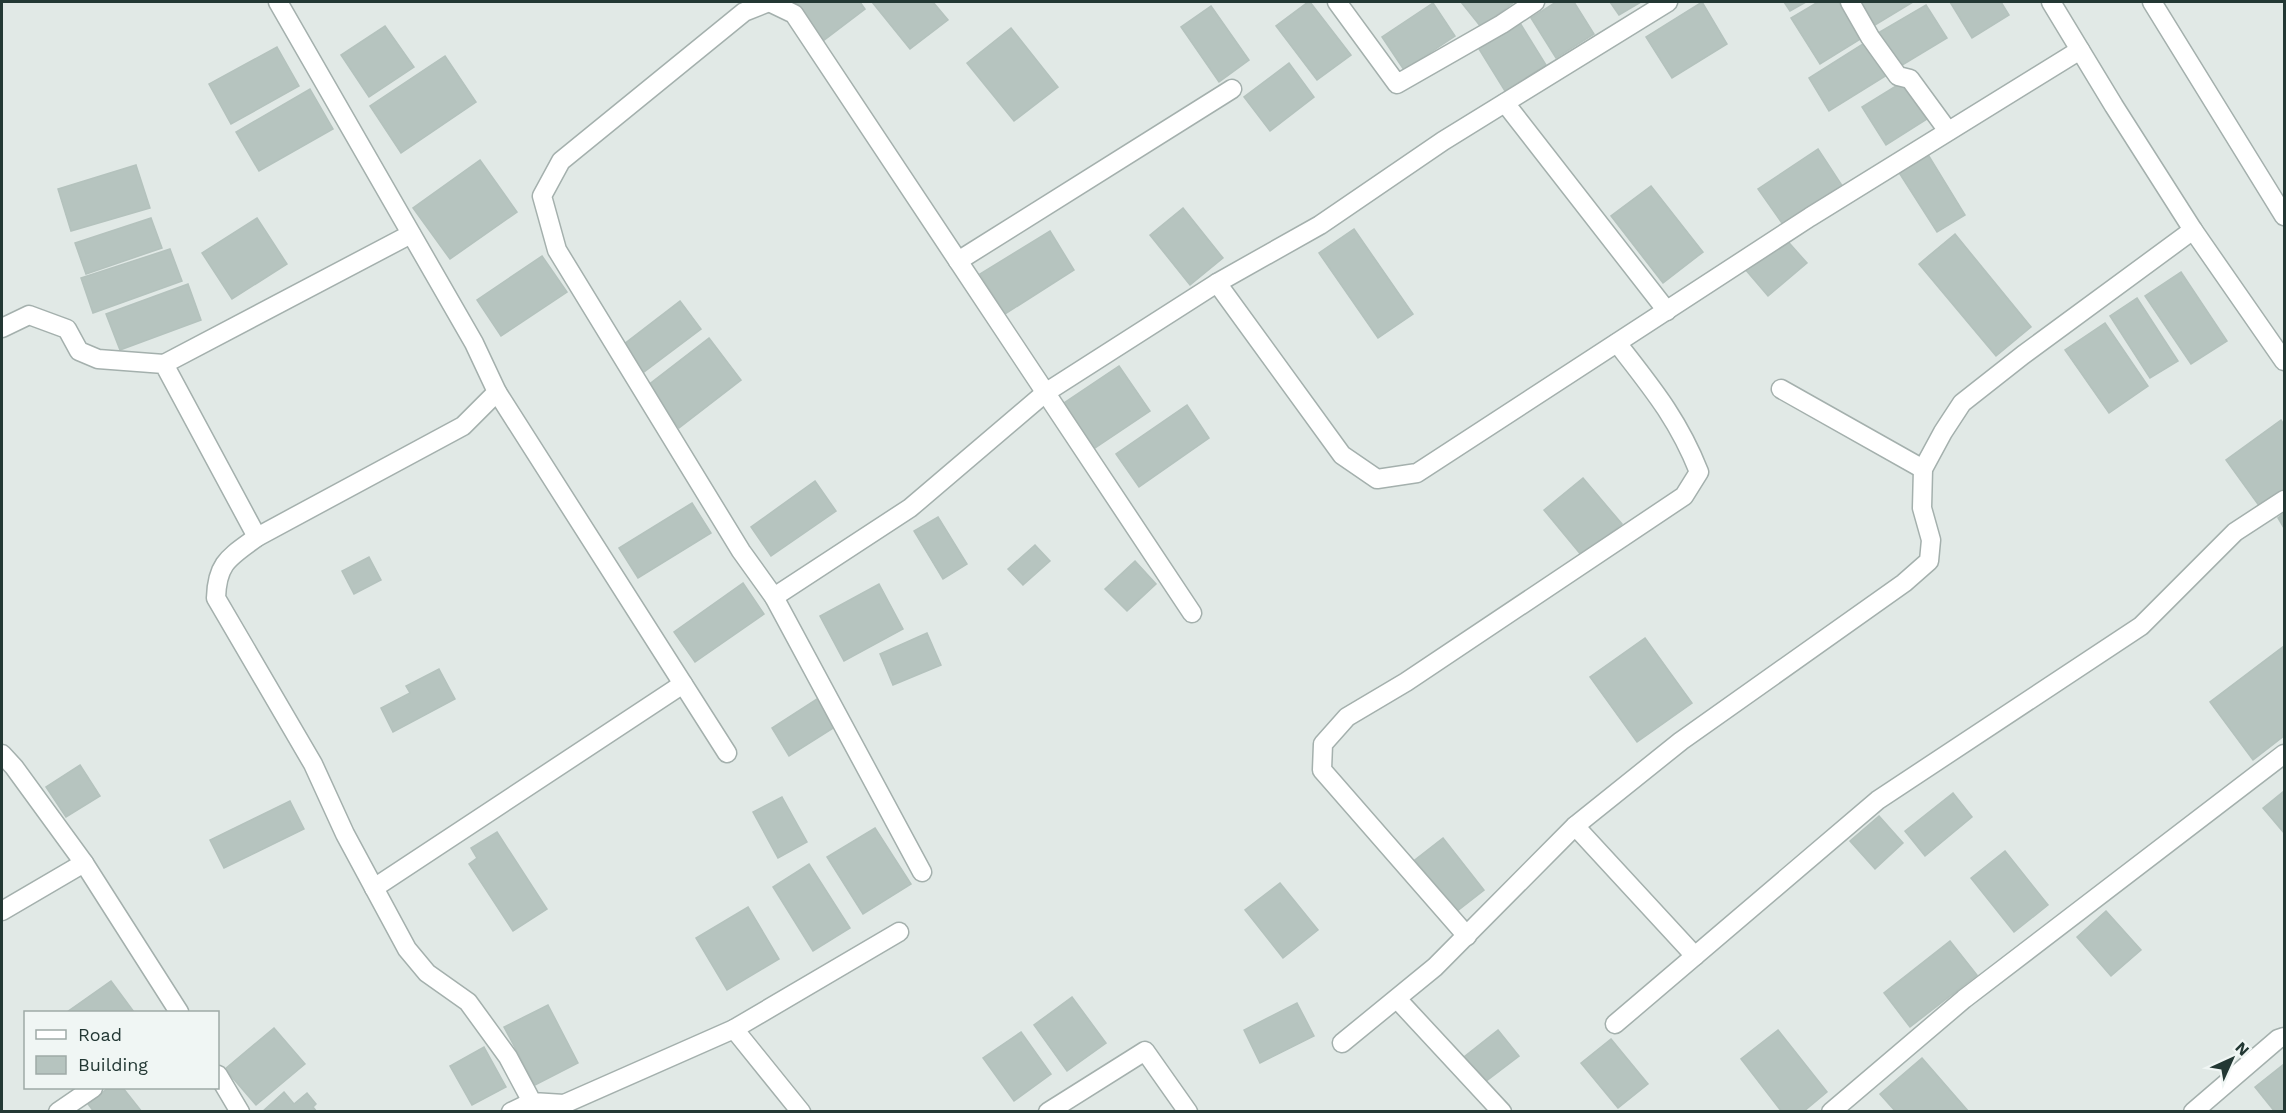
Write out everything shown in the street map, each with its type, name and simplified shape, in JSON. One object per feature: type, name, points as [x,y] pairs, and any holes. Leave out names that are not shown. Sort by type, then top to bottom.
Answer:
[{"type":"street","points":[[278,2],[474,343],[497,392],[727,753]]},
{"type":"street","points":[[922,872],[774,597],[741,551],[557,250],[542,196],[561,161],[744,12],[769,2],[794,14],[1192,614]]},
{"type":"street","points":[[1337,2],[1397,84],[1502,24],[1535,2]]},
{"type":"street","points":[[774,597],[910,508],[1045,393],[1217,283],[1320,225],[1443,141],[1668,2]]},
{"type":"street","points":[[1850,2],[1870,37],[1898,76],[1910,79],[1948,131]]},
{"type":"street","points":[[2051,2],[2193,230],[2284,361]]},
{"type":"street","points":[[2152,2],[2284,216]]},
{"type":"street","points":[[1217,283],[1341,455],[1377,479],[1417,472],[1810,217],[2080,50]]},
{"type":"street","points":[[958,261],[1232,89]]},
{"type":"street","points":[[1505,103],[1667,311]]},
{"type":"street","points":[[1342,1043],[1398,1000],[1435,967],[1575,826],[1681,741],[1904,583],[1929,561],[1930,540],[1922,508],[1923,469],[1962,403],[2023,355],[2193,230]]},
{"type":"street","points":[[2,328],[29,315],[67,329],[79,351],[98,359],[165,364],[411,234]]},
{"type":"street","points":[[1467,936],[1322,770],[1323,744],[1347,717],[1406,682],[1684,496],[1699,472],[1687,442],[1668,408],[1617,343]]},
{"type":"street","points":[[165,364],[257,537]]},
{"type":"street","points":[[1781,389],[1923,469]]},
{"type":"street","points":[[497,392],[463,426],[257,537],[227,559],[216,579],[216,598],[313,764],[345,834],[407,949],[428,972],[468,1002],[508,1056],[532,1102]]},
{"type":"street","points":[[1615,1024],[1878,801],[2141,626],[2235,532],[2284,500]]},
{"type":"street","points":[[374,888],[683,684]]},
{"type":"street","points":[[2,754],[84,863],[178,1011]]},
{"type":"street","points":[[1831,1112],[1964,999],[2284,754]]},
{"type":"street","points":[[1575,826],[1695,956]]},
{"type":"street","points":[[2,911],[84,863]]},
{"type":"street","points":[[511,1112],[532,1102],[564,1104],[734,1029],[899,932]]},
{"type":"street","points":[[1398,1000],[1502,1112]]},
{"type":"street","points":[[734,1029],[801,1112]]},
{"type":"street","points":[[2193,1112],[2278,1039],[2284,1037]]},
{"type":"street","points":[[1048,1112],[1145,1051],[1188,1112]]},
{"type":"street","points":[[219,1077],[240,1112]]},
{"type":"street","points":[[58,1112],[92,1089]]},
{"type":"building","points":[[793,2],[860,2],[865,9],[823,41]]},
{"type":"building","points":[[872,2],[933,2],[948,20],[910,49]]},
{"type":"building","points":[[1308,2],[1351,55],[1317,80],[1276,26]]},
{"type":"building","points":[[1461,2],[1514,2],[1481,27]]},
{"type":"building","points":[[1556,2],[1574,2],[1594,34],[1556,58],[1531,18]]},
{"type":"building","points":[[1610,2],[1641,2],[1619,15]]},
{"type":"building","points":[[1702,2],[1727,44],[1672,78],[1646,37]]},
{"type":"building","points":[[1784,2],[1806,2],[1790,11]]},
{"type":"building","points":[[1818,2],[1839,2],[1862,38],[1820,64],[1791,18]]},
{"type":"building","points":[[1860,2],[1913,2],[1875,25]]},
{"type":"building","points":[[1950,2],[2001,2],[2009,15],[1972,38]]},
{"type":"building","points":[[1433,3],[1455,36],[1404,70],[1382,37]]},
{"type":"building","points":[[1926,5],[1947,38],[1899,67],[1878,33]]},
{"type":"building","points":[[1211,6],[1249,60],[1219,82],[1181,27]]},
{"type":"building","points":[[1520,23],[1546,65],[1505,91],[1479,49]]},
{"type":"building","points":[[385,26],[414,67],[369,97],[341,55]]},
{"type":"building","points":[[1011,28],[1058,87],[1014,121],[967,63]]},
{"type":"building","points":[[1866,42],[1887,75],[1829,111],[1809,78]]},
{"type":"building","points":[[277,47],[299,86],[231,124],[209,84]]},
{"type":"building","points":[[445,56],[476,102],[401,153],[370,106]]},
{"type":"building","points":[[1289,63],[1314,97],[1270,131],[1244,97]]},
{"type":"building","points":[[1904,81],[1927,119],[1886,145],[1862,107]]},
{"type":"building","points":[[310,89],[333,129],[259,171],[236,132]]},
{"type":"building","points":[[1818,149],[1843,187],[1784,226],[1758,189]]},
{"type":"building","points":[[1927,153],[1965,215],[1937,232],[1898,171]]},
{"type":"building","points":[[480,160],[517,212],[450,259],[413,208]]},
{"type":"building","points":[[136,165],[150,208],[71,231],[58,189]]},
{"type":"building","points":[[1651,186],[1703,252],[1663,283],[1611,216]]},
{"type":"building","points":[[1183,208],[1223,258],[1190,285],[1150,235]]},
{"type":"building","points":[[151,218],[162,248],[86,274],[75,243]]},
{"type":"building","points":[[257,218],[287,264],[232,299],[202,253]]},
{"type":"building","points":[[1354,229],[1413,314],[1378,338],[1319,253]]},
{"type":"building","points":[[1050,231],[1074,270],[1005,314],[980,274]]},
{"type":"building","points":[[1955,234],[2031,327],[1996,356],[1919,264]]},
{"type":"building","points":[[1783,236],[1807,263],[1768,296],[1745,269]]},
{"type":"building","points":[[170,249],[182,281],[93,313],[81,278]]},
{"type":"building","points":[[542,256],[567,292],[501,336],[477,300]]},
{"type":"building","points":[[2181,272],[2227,341],[2191,364],[2145,296]]},
{"type":"building","points":[[188,284],[201,320],[120,350],[106,314]]},
{"type":"building","points":[[2137,298],[2178,361],[2150,378],[2110,316]]},
{"type":"building","points":[[680,301],[701,329],[640,375],[619,348]]},
{"type":"building","points":[[2105,323],[2148,386],[2109,413],[2065,350]]},
{"type":"building","points":[[709,338],[741,380],[679,428],[647,386]]},
{"type":"building","points":[[1119,366],[1150,411],[1089,452],[1058,407]]},
{"type":"building","points":[[1187,405],[1209,438],[1139,487],[1116,454]]},
{"type":"building","points":[[2281,420],[2284,425],[2284,490],[2260,507],[2226,460]]},
{"type":"building","points":[[1583,478],[1622,524],[1582,556],[1544,510]]},
{"type":"building","points":[[815,481],[836,511],[771,556],[751,527]]},
{"type":"building","points":[[692,503],[711,533],[638,578],[619,548]]},
{"type":"building","points":[[2284,513],[2284,528],[2278,518]]},
{"type":"building","points":[[938,517],[967,564],[943,579],[914,531]]},
{"type":"building","points":[[1035,545],[1050,561],[1023,585],[1008,569]]},
{"type":"building","points":[[369,557],[381,580],[354,594],[342,571]]},
{"type":"building","points":[[1135,561],[1156,584],[1127,611],[1105,589]]},
{"type":"building","points":[[743,583],[764,614],[695,662],[674,632]]},
{"type":"building","points":[[879,584],[903,629],[844,661],[820,616]]},
{"type":"building","points":[[927,633],[941,665],[893,685],[880,654]]},
{"type":"building","points":[[1645,638],[1692,703],[1637,742],[1590,677]]},
{"type":"building","points":[[2284,646],[2284,736],[2253,760],[2210,702]]},
{"type":"building","points":[[439,669],[455,699],[393,732],[381,708],[410,693],[406,686]]},
{"type":"building","points":[[820,697],[838,725],[789,756],[772,728]]},
{"type":"building","points":[[80,765],[100,796],[66,817],[46,787]]},
{"type":"building","points":[[2284,791],[2284,833],[2263,808]]},
{"type":"building","points":[[1953,793],[1972,817],[1925,856],[1905,831]]},
{"type":"building","points":[[782,797],[807,842],[778,858],[753,812]]},
{"type":"building","points":[[290,801],[304,829],[224,868],[210,840]]},
{"type":"building","points":[[1879,816],[1903,843],[1875,869],[1850,841]]},
{"type":"building","points":[[875,828],[911,884],[863,914],[827,857]]},
{"type":"building","points":[[497,832],[547,909],[513,931],[469,864],[477,858],[471,848]]},
{"type":"building","points":[[1443,838],[1484,890],[1456,912],[1415,860]]},
{"type":"building","points":[[2005,851],[2048,905],[2014,932],[1971,878]]},
{"type":"building","points":[[809,864],[850,928],[813,951],[773,887]]},
{"type":"building","points":[[1280,883],[1318,930],[1283,958],[1245,910]]},
{"type":"building","points":[[748,907],[779,959],[727,990],[696,938]]},
{"type":"building","points":[[2106,911],[2141,950],[2111,976],[2077,937]]},
{"type":"building","points":[[1950,941],[1977,975],[1910,1027],[1884,993]]},
{"type":"building","points":[[111,981],[133,1011],[68,1011]]},
{"type":"building","points":[[1072,997],[1106,1043],[1067,1071],[1034,1025]]},
{"type":"building","points":[[1297,1003],[1314,1036],[1260,1063],[1244,1030]]},
{"type":"building","points":[[548,1005],[578,1063],[535,1085],[504,1027]]},
{"type":"building","points":[[274,1028],[305,1064],[256,1105],[225,1069]]},
{"type":"building","points":[[1498,1030],[1519,1056],[1481,1085],[1460,1060]]},
{"type":"building","points":[[1778,1030],[1827,1092],[1803,1112],[1782,1112],[1741,1059]]},
{"type":"building","points":[[1021,1032],[1051,1074],[1014,1101],[983,1058]]},
{"type":"building","points":[[1611,1039],[1648,1084],[1618,1108],[1581,1063]]},
{"type":"building","points":[[484,1047],[506,1087],[472,1105],[450,1066]]},
{"type":"building","points":[[1922,1058],[1969,1112],[1896,1112],[1880,1094]]},
{"type":"building","points":[[2284,1064],[2284,1112],[2275,1112],[2255,1087]]},
{"type":"building","points":[[107,1089],[124,1089],[142,1112],[94,1112],[88,1104]]},
{"type":"building","points":[[284,1092],[294,1104],[307,1093],[316,1104],[313,1107],[317,1112],[262,1112]]}]
